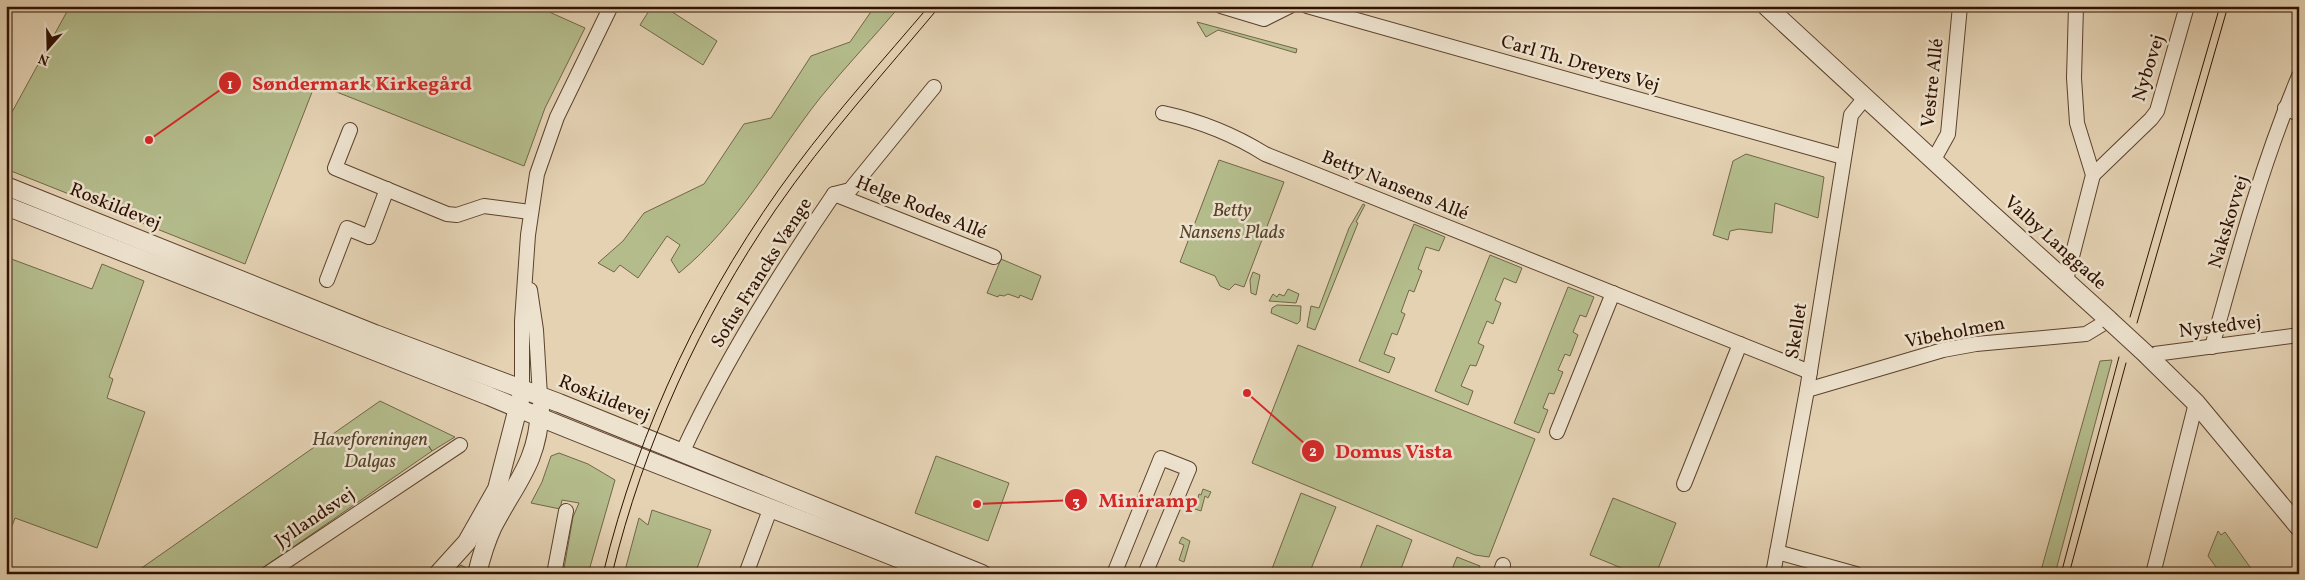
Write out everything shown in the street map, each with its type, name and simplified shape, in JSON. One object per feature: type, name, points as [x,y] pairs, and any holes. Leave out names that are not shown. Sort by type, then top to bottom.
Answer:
[{"type":"street","points":[[438,574],[467,542],[497,489],[519,409],[522,389],[522,321],[527,274],[530,212],[537,174],[557,117],[612,6]]},
{"type":"street","points":[[1221,6],[1264,19],[1290,6]]},
{"type":"street","name":"Carl Th. Dreyers Vej","points":[[1307,6],[1843,157]]},
{"type":"street","name":"Valby Langgade","points":[[1766,6],[1864,98],[2066,280],[2196,402],[2299,527]]},
{"type":"street","points":[[2066,280],[2093,175],[2077,123],[2074,78],[2076,6]]},
{"type":"street","name":"Nybovej","points":[[2093,175],[2157,111],[2187,6]]},
{"type":"street","name":"Vestre Allé","points":[[1934,161],[1948,134],[1955,8]]},
{"type":"street","name":"Nakskovvej","points":[[2212,347],[2242,242],[2285,108],[2299,76]]},
{"type":"street","name":"Sofus Francks Vænge","points":[[682,453],[742,338],[796,249],[834,194],[850,190],[934,87]]},
{"type":"street","name":"Skellet","points":[[1773,574],[1807,390],[1851,115],[1864,98]]},
{"type":"street","points":[[2285,108],[2299,114]]},
{"type":"street","name":"Betty Nansens Allé","points":[[1163,113],[1194,120],[1239,138],[1265,154],[1810,372]]},
{"type":"street","points":[[350,130],[335,168],[447,214],[457,215],[484,206],[530,212]]},
{"type":"street","name":"Roskildevej","points":[[6,186],[205,275],[540,418],[771,507],[919,570],[937,574]]},
{"type":"street","points":[[327,280],[347,228],[369,237],[388,189]]},
{"type":"street","name":"Helge Rodes Allé","points":[[834,194],[994,257]]},
{"type":"street","name":"Roskildevej","points":[[6,206],[375,334],[522,389],[982,574]]},
{"type":"street","points":[[477,574],[484,546],[493,527],[526,472],[536,445],[540,418],[540,396],[536,330],[527,274]]},
{"type":"street","points":[[1557,432],[1613,293]]},
{"type":"street","name":"Vibeholmen","points":[[1807,390],[1940,351],[1976,344],[2086,334],[2109,320]]},
{"type":"street","name":"Nystedvej","points":[[2147,355],[2299,335]]},
{"type":"street","points":[[1684,484],[1740,344]]},
{"type":"street","points":[[2152,574],[2196,402]]},
{"type":"street","name":"Jyllandsvej","points":[[267,574],[386,492],[460,445]]},
{"type":"street","points":[[674,470],[682,453]]},
{"type":"street","points":[[1114,574],[1161,458],[1189,469],[1145,574]]},
{"type":"street","points":[[746,574],[771,507]]},
{"type":"street","points":[[554,574],[566,511]]},
{"type":"street","points":[[1777,552],[1855,574]]},
{"type":"green space","points":[[70,6],[536,6],[585,28],[545,108],[524,166],[329,89],[324,90],[314,87],[245,264],[6,169],[6,123]]},
{"type":"green space","points":[[652,6],[663,6],[717,41],[703,65],[640,25]]},
{"type":"green space","points":[[875,6],[900,6],[820,98],[738,212],[701,254],[679,273],[671,260],[680,245],[667,236],[638,278],[620,265],[614,272],[598,263],[623,241],[644,213],[704,184],[744,124],[771,118],[811,56],[850,42]]},
{"type":"green space","points":[[1197,22],[1297,49],[1296,53],[1218,30],[1206,37]]},
{"type":"green space","points":[[1746,154],[1824,177],[1818,218],[1775,203],[1772,233],[1739,229],[1730,231],[1728,240],[1713,235],[1733,161]]},
{"type":"green space","name":"Betty Nansens Plads","points":[[1219,160],[1284,182],[1244,287],[1235,284],[1229,290],[1220,286],[1215,276],[1180,262]]},
{"type":"green space","points":[[1363,204],[1365,205],[1356,222],[1358,223],[1315,330],[1307,327],[1311,306],[1319,308],[1349,228]]},
{"type":"green space","points":[[1414,224],[1445,237],[1439,251],[1426,247],[1418,269],[1422,271],[1414,292],[1409,290],[1401,312],[1405,314],[1397,335],[1392,333],[1384,354],[1395,358],[1389,373],[1359,361]]},
{"type":"green space","points":[[1490,255],[1522,268],[1516,283],[1504,278],[1495,300],[1501,303],[1493,324],[1487,321],[1478,343],[1484,346],[1476,366],[1470,365],[1461,386],[1473,391],[1468,405],[1435,391]]},
{"type":"green space","points":[[6,257],[92,289],[102,264],[144,281],[109,377],[113,379],[107,398],[145,412],[97,548],[15,518],[6,542]]},
{"type":"green space","points":[[1001,259],[1041,276],[1032,300],[1020,295],[1019,298],[1008,294],[1004,296],[999,295],[998,297],[987,293]]},
{"type":"green space","points":[[1253,272],[1260,275],[1256,295],[1251,293],[1250,280]]},
{"type":"green space","points":[[1568,287],[1594,297],[1586,317],[1580,315],[1573,332],[1578,335],[1570,356],[1565,354],[1558,370],[1563,372],[1554,394],[1549,393],[1543,408],[1548,410],[1539,433],[1514,423]]},
{"type":"green space","points":[[1288,289],[1299,294],[1296,303],[1269,301],[1273,294],[1277,297],[1279,294],[1284,296]]},
{"type":"green space","points":[[1277,305],[1301,306],[1300,321],[1297,324],[1271,313],[1272,308]]},
{"type":"green space","points":[[1298,345],[1535,439],[1489,557],[1475,555],[1252,463]]},
{"type":"green space","points":[[2112,360],[2055,574],[2040,574],[2100,361]]},
{"type":"green space","name":"Haveforeningen Dalgas","points":[[380,401],[455,437],[254,574],[133,574]]},
{"type":"green space","points":[[559,453],[588,464],[615,480],[588,574],[563,574],[573,517],[579,503],[562,500],[560,509],[531,503],[542,482],[551,456]]},
{"type":"green space","points":[[936,456],[1009,483],[988,541],[915,513]]},
{"type":"green space","points":[[1203,489],[1211,492],[1208,498],[1205,496],[1201,511],[1195,509],[1199,494],[1201,495]]},
{"type":"green space","points":[[1301,493],[1336,507],[1309,574],[1270,574]]},
{"type":"green space","points":[[1613,498],[1676,523],[1656,574],[1636,574],[1590,555]]},
{"type":"green space","points":[[652,510],[711,530],[695,574],[624,574],[639,518],[648,525]]},
{"type":"green space","points":[[1377,525],[1412,540],[1399,574],[1358,574]]},
{"type":"green space","points":[[2218,531],[2221,535],[2225,532],[2255,574],[2221,574],[2208,556]]},
{"type":"green space","points":[[1182,537],[1190,541],[1184,562],[1179,560],[1184,545],[1179,543]]},
{"type":"green space","points":[[1457,557],[1480,566],[1478,574],[1450,574]]},
{"type":"green space","points":[[461,565],[468,569],[468,574],[449,574]]},
{"type":"tram line","points":[[603,574],[618,519],[656,412],[704,310],[763,212],[796,166],[844,105],[929,6]]},
{"type":"tram line","points":[[612,574],[640,477],[658,430],[699,339],[723,294],[748,251],[814,157],[940,6]]},
{"type":"tram line","points":[[2130,317],[2220,6]]},
{"type":"tram line","points":[[2137,323],[2228,6]]},
{"type":"tram line","points":[[2061,574],[2119,357]]},
{"type":"tram line","points":[[2069,574],[2126,363]]},
{"type":"place","name":"Søndermark Kirkegård","points":[[149,140]]},
{"type":"place","name":"Domus Vista","points":[[1247,393]]},
{"type":"place","name":"Miniramp","points":[[977,504]]}]
